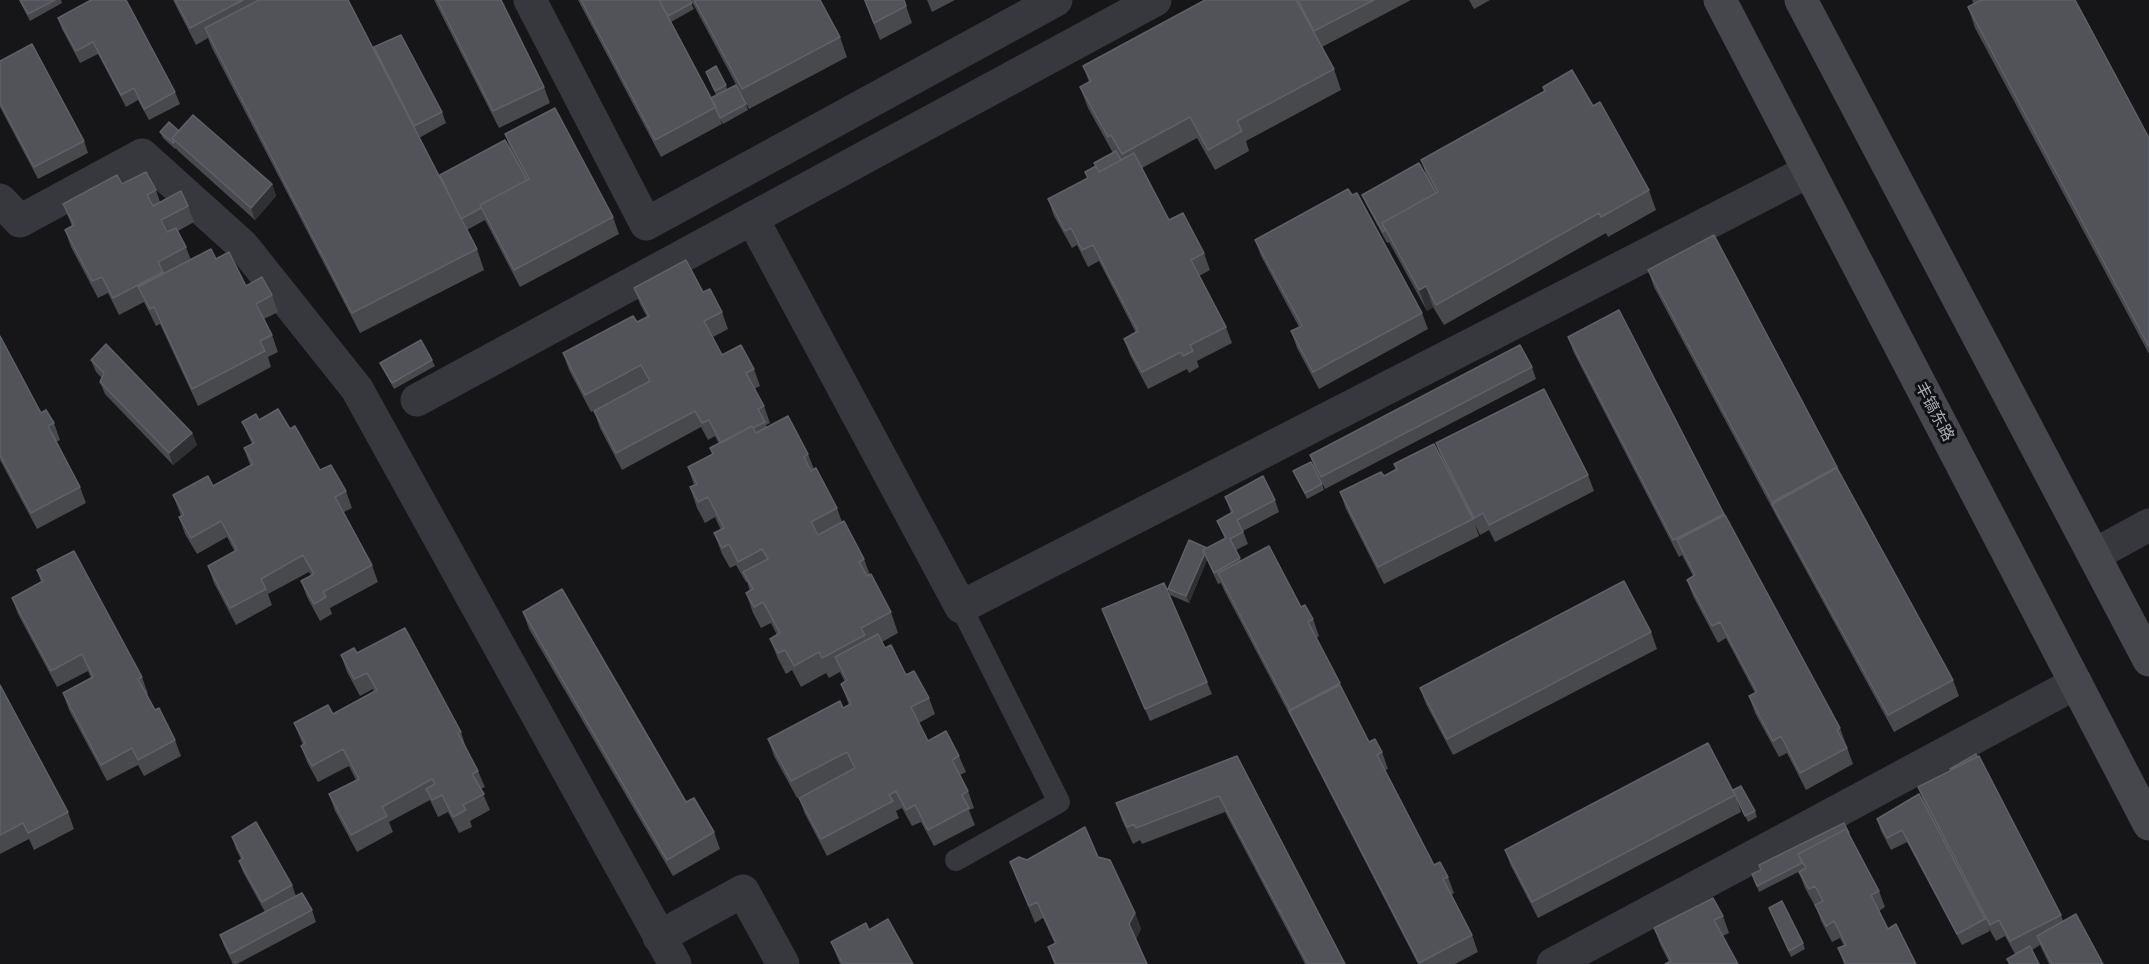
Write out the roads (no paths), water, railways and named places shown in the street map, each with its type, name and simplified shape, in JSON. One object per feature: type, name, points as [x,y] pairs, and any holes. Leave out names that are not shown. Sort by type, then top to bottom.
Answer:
[{"type":"main road","name":"丰镐东路","points":[[1720,0],[2149,824]]},
{"type":"main road","points":[[1801,0],[2149,660]]},
{"type":"street","points":[[530,0],[646,224],[1056,0]]},
{"type":"street","points":[[417,400],[1155,0]]},
{"type":"street","points":[[0,200],[20,221],[142,155],[243,246],[357,389],[667,950],[743,891],[783,964]]},
{"type":"street","points":[[753,218],[961,607],[1809,171]]},
{"type":"street","points":[[2094,555],[2149,525]]},
{"type":"street","points":[[1553,964],[2076,683]]},
{"type":"lane","points":[[956,860],[1059,802],[961,607]]}]
